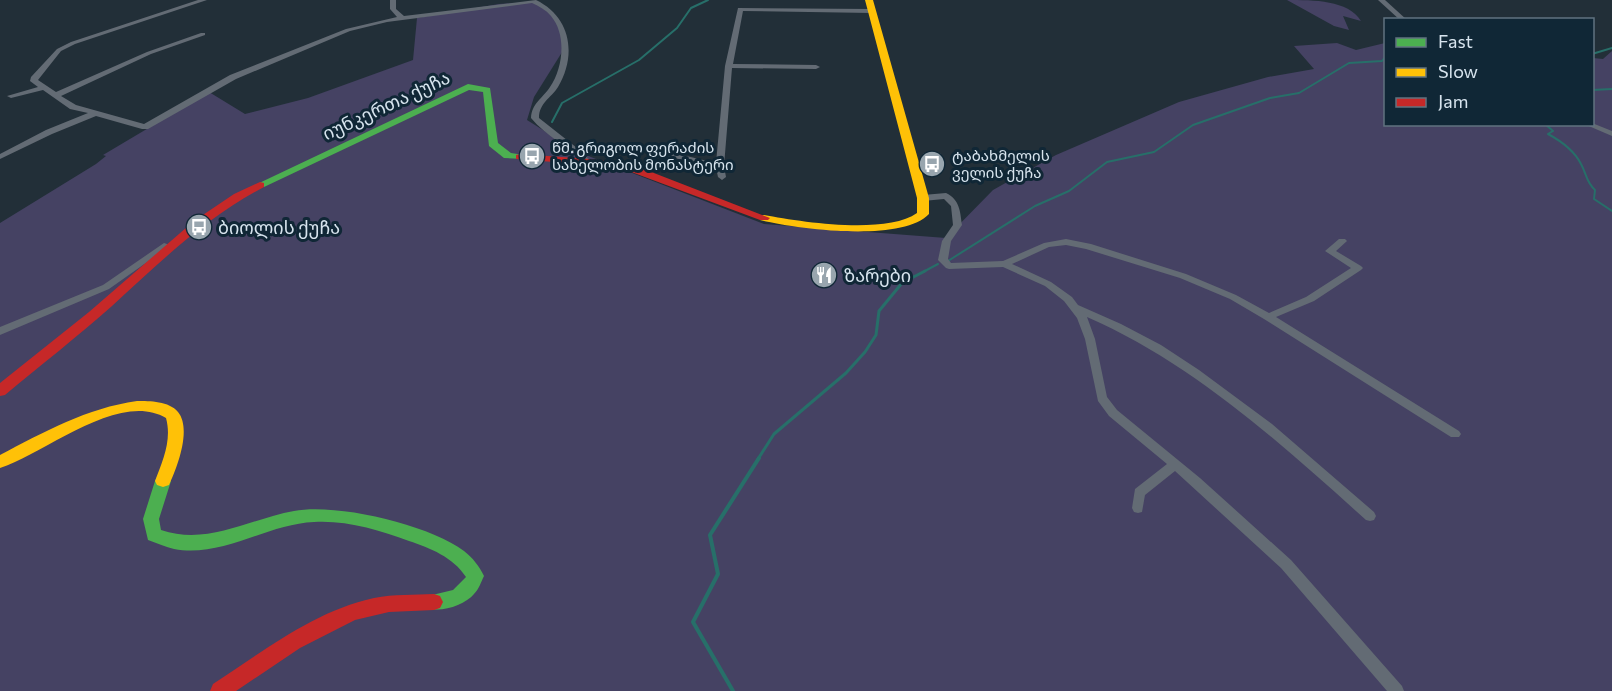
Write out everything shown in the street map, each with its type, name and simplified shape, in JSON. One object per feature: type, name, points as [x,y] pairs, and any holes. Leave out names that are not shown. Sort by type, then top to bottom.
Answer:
[{"type":"main road","points":[[871,5],[923,198]]},
{"type":"main road","name":"იუნკერთა ქუჩა","points":[[0,391],[104,306],[191,227],[238,195],[468,87],[482,87],[490,97],[490,136],[499,152],[525,158],[587,162],[651,174],[745,213],[785,222],[901,226],[916,222],[923,216],[923,198]]},
{"type":"main road","points":[[0,462],[86,420],[123,408],[149,405],[164,409],[174,417],[176,425],[176,441],[156,498],[150,524],[154,534],[162,541],[186,544],[210,542],[294,518],[339,515],[431,542],[462,556],[472,564],[476,577],[463,596],[451,601],[396,602],[373,607],[343,618],[314,632],[220,691]]},
{"type":"street","points":[[204,0],[119,27],[59,50],[34,81],[73,107],[145,127],[233,77],[368,24],[533,1],[548,7],[566,38],[567,49],[554,87],[539,101],[534,110],[535,118],[554,135],[573,145],[587,162]]},
{"type":"street","points":[[393,0],[393,9],[403,19]]},
{"type":"street","points":[[1381,0],[1402,18]]},
{"type":"street","points":[[722,177],[720,166],[729,66],[740,9],[871,5]]},
{"type":"street","points":[[54,96],[149,52],[203,34]]},
{"type":"street","points":[[729,66],[816,67]]},
{"type":"street","points":[[11,96],[44,88]]},
{"type":"street","points":[[0,158],[50,132],[93,114]]},
{"type":"street","points":[[1593,126],[1612,134]]},
{"type":"street","points":[[661,152],[720,166]]},
{"type":"street","points":[[923,198],[946,196],[955,205],[958,225],[948,237],[943,249],[943,260],[949,266],[1004,264],[1047,245],[1066,242],[1088,246],[1183,276],[1233,297],[1268,317],[1455,434]]},
{"type":"street","points":[[0,331],[106,287],[191,227]]},
{"type":"street","points":[[1268,317],[1310,299],[1358,268],[1330,251],[1342,241]]},
{"type":"street","points":[[1004,264],[1048,284],[1068,299],[1082,317],[1090,339],[1102,398],[1113,413],[1175,464],[1286,564],[1396,691]]},
{"type":"street","points":[[1075,308],[1112,322],[1180,364],[1263,422],[1370,516]]},
{"type":"street","points":[[1138,508],[1139,493],[1175,464]]},
{"type":"shaded area","points":[[1287,0],[1319,1],[1339,5],[1355,14],[1361,21],[1343,16],[1349,30],[1334,26]]},
{"type":"shaded area","points":[[532,2],[546,9],[555,20],[564,49],[534,97],[527,120],[578,152],[764,224],[946,238],[993,190],[1056,155],[1179,102],[1268,77],[1314,69],[1294,46],[1337,43],[1356,50],[1384,43],[1384,126],[1594,126],[1594,58],[1603,59],[1612,51],[1612,691],[0,691],[0,223],[96,164],[106,156],[103,155],[209,92],[245,114],[308,98],[413,60],[417,18],[499,4]]},
{"type":"waterway","points":[[552,122],[562,103],[639,60],[677,28],[691,8],[708,0]]},
{"type":"waterway","points":[[1594,53],[1612,48]]},
{"type":"waterway","points":[[948,261],[1035,206],[1069,191],[1107,162],[1154,152],[1193,125],[1270,98],[1299,93],[1349,63],[1382,61],[1384,58]]},
{"type":"waterway","points":[[1594,90],[1612,89]]},
{"type":"waterway","points":[[1547,126],[1553,131],[1548,134],[1575,154],[1595,190],[1594,199],[1612,211]]},
{"type":"waterway","points":[[923,272],[938,264]]},
{"type":"waterway","points":[[758,459],[774,434],[846,373],[865,352],[876,335],[879,311],[902,283],[925,271]]},
{"type":"waterway","points":[[733,691],[693,622],[718,574],[710,535],[759,458]]},
{"type":"traffic: fast","points":[[260,185],[468,87],[487,90],[493,144],[508,156],[520,157]]},
{"type":"traffic: fast","points":[[163,481],[151,519],[154,535],[174,542],[214,541],[294,518],[327,515],[382,525],[437,544],[465,562],[475,576],[469,588],[464,592],[454,598],[434,602]]},
{"type":"traffic: slow","points":[[764,218],[798,224],[873,228],[895,226],[913,221],[923,214],[923,198],[869,0]]},
{"type":"traffic: slow","points":[[0,462],[55,433],[97,415],[137,406],[155,407],[172,415],[176,432],[174,448],[163,481]]},
{"type":"traffic: jam","points":[[520,157],[603,163],[637,170],[764,218]]},
{"type":"traffic: jam","points":[[0,391],[93,315],[198,224],[238,196],[260,185]]},
{"type":"traffic: jam","points":[[220,691],[313,630],[333,620],[374,606],[434,602]]},
{"type":"place","name":"წმ. გრიგოლ ფერაძის სახელობის მონასტერი","points":[[532,156]]},
{"type":"place","name":"ტაბახმელის ველის ქუჩა","points":[[932,164]]},
{"type":"place","name":"ბიოლის ქუჩა","points":[[199,227]]},
{"type":"place","name":"ზარები","points":[[824,275]]}]
